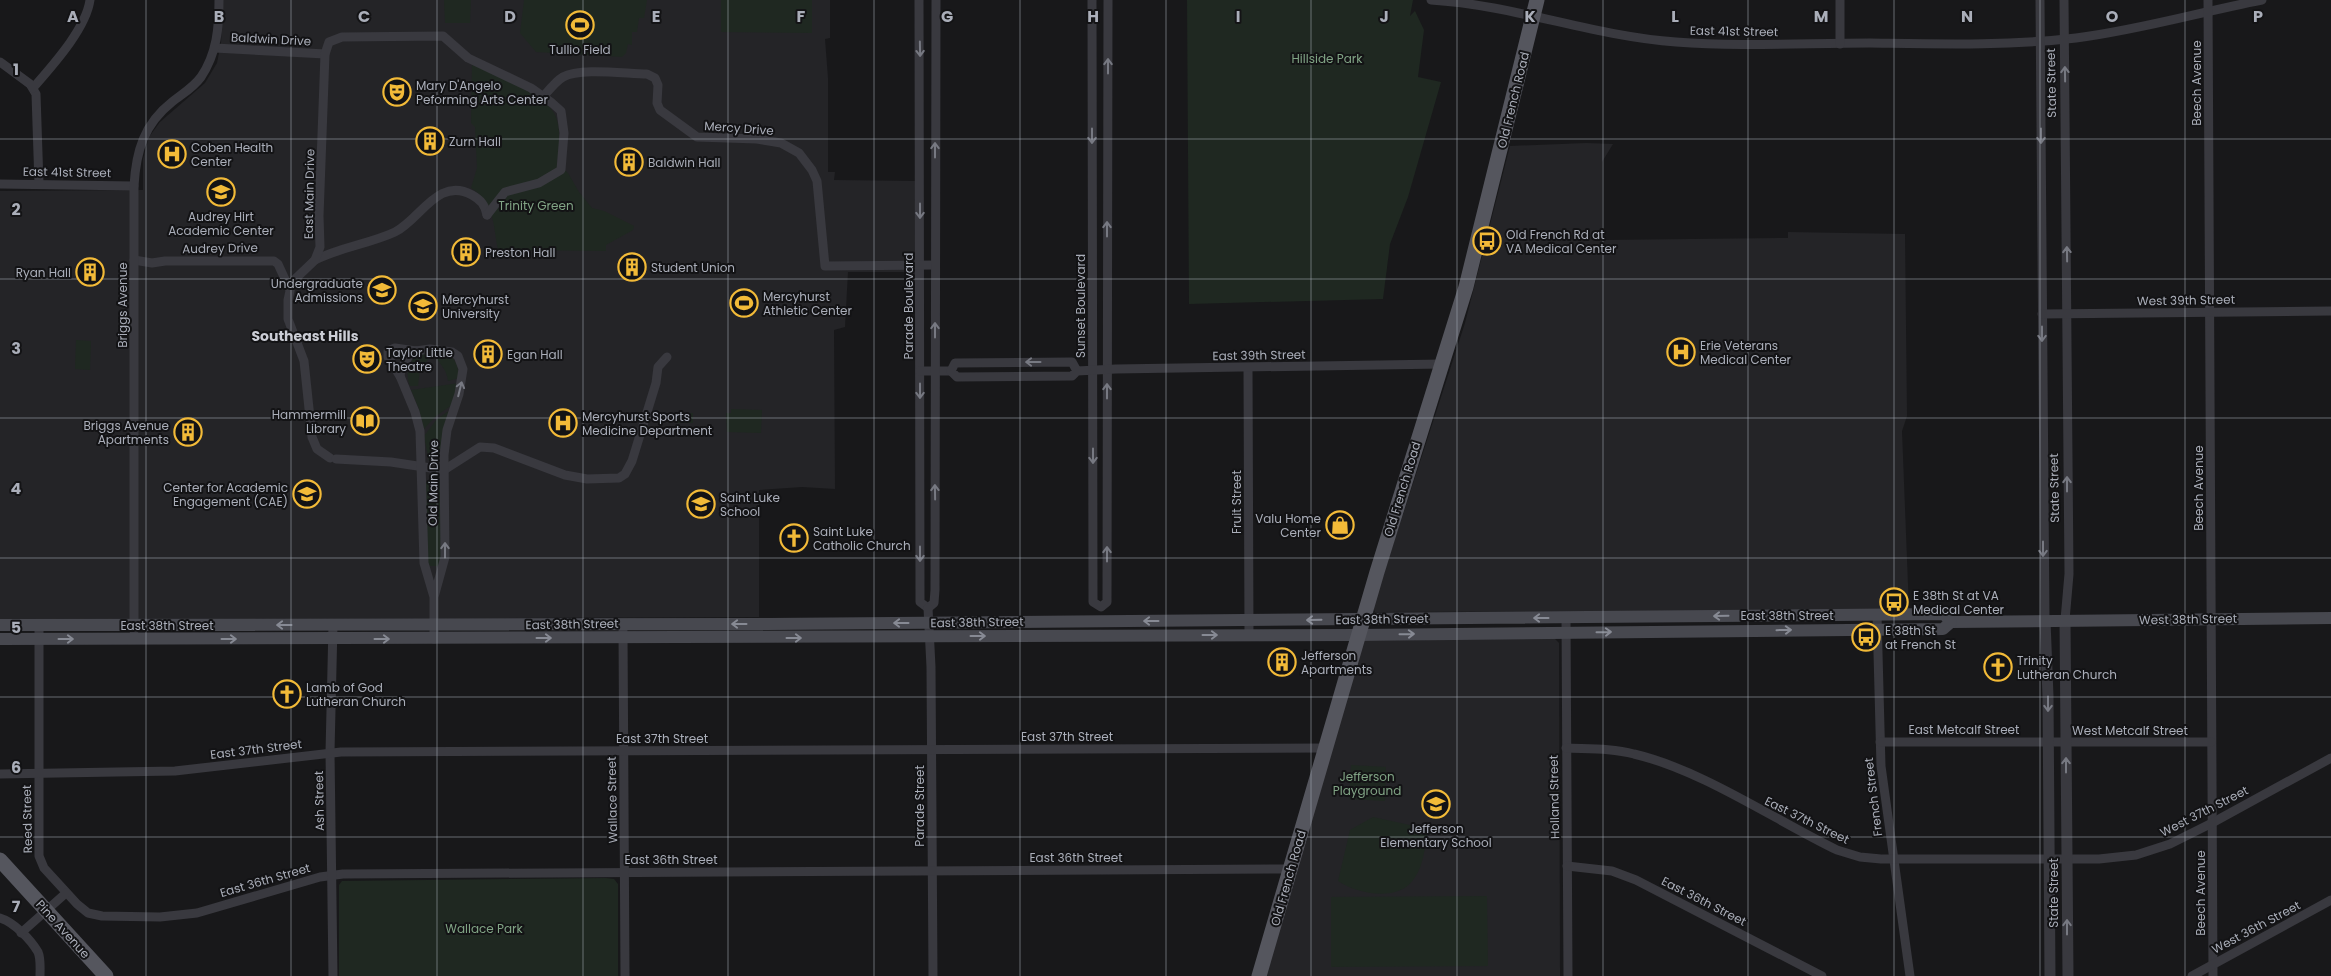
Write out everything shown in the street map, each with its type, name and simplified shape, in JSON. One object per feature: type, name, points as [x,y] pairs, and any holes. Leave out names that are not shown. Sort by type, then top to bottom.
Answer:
[{"type":"main road","name":"Old French Road","points":[[1259,976],[1358,635],[1471,271],[1537,0]]},
{"type":"main road","name":"East 38th Street","points":[[0,625],[928,623],[1944,614],[1950,622]]},
{"type":"main road","name":"West 38th Street","points":[[2045,620],[2331,618]]},
{"type":"main road","name":"East 38th Street","points":[[0,639],[1358,635],[1943,629],[1950,622],[2045,620]]},
{"type":"main road","name":"Pine Avenue","points":[[0,860],[106,976]]},
{"type":"street","points":[[33,88],[54,63],[83,22],[90,0]]},
{"type":"street","name":"Briggs Avenue","points":[[134,639],[134,186],[136,159],[149,126],[164,109],[201,77],[215,48],[218,32],[219,0]]},
{"type":"street","name":"Parade Boulevard","points":[[919,0],[920,602],[928,608]]},
{"type":"street","name":"Parade Boulevard","points":[[929,636],[928,608],[934,602],[935,590],[936,0]]},
{"type":"street","name":"Sunset Boulevard","points":[[1092,0],[1093,602],[1101,607]]},
{"type":"street","name":"Sunset Boulevard","points":[[1101,607],[1108,602],[1108,0]]},
{"type":"street","name":"East 41st Street","points":[[1431,0],[1461,2],[1533,16],[1586,29],[1675,42],[1747,45],[2041,41],[2064,39],[2123,30],[2262,0]]},
{"type":"street","points":[[1840,0],[1840,44]]},
{"type":"street","name":"State Street","points":[[2040,0],[2050,976]]},
{"type":"street","name":"State Street","points":[[2064,0],[2069,574],[2064,620],[2068,976]]},
{"type":"street","name":"Beech Avenue","points":[[2208,0],[2213,976]]},
{"type":"street","points":[[325,54],[329,42],[342,37],[443,36],[468,58],[517,80],[544,96],[561,112],[563,119],[561,170],[539,182],[505,192],[487,215],[484,204],[467,192],[457,190],[440,193],[396,231],[334,251],[315,260],[296,278],[289,288],[288,319],[304,361],[312,437],[317,449],[333,459],[392,462],[444,470],[480,447],[494,448],[565,475],[587,479],[618,478],[624,474],[632,462],[656,383],[658,367],[667,357]]},
{"type":"street","name":"Baldwin Drive","points":[[215,48],[325,54]]},
{"type":"street","name":"East Main Drive","points":[[315,260],[320,247],[319,216],[325,54]]},
{"type":"street","points":[[0,62],[21,76],[33,88],[38,99],[39,184]]},
{"type":"street","name":"Mercy Drive","points":[[544,96],[562,77],[568,75],[592,72],[647,74],[655,78],[658,85],[657,103],[660,110],[697,137],[756,139],[781,143],[799,153],[812,170],[817,181],[825,266],[920,265]]},
{"type":"street","name":"East 41st Street","points":[[0,184],[134,186]]},
{"type":"street","name":"Audrey Drive","points":[[134,260],[152,263],[164,261],[274,261],[278,264],[289,288]]},
{"type":"street","points":[[920,265],[936,265]]},
{"type":"street","name":"West 39th Street","points":[[2042,314],[2331,311]]},
{"type":"street","name":"Old Main Drive","points":[[434,597],[424,563],[421,436],[415,412],[400,376],[388,356],[388,351],[395,348],[416,352],[430,349],[452,352],[458,356],[463,369],[459,394],[448,430],[444,470],[445,558],[434,597],[434,639]]},
{"type":"street","points":[[400,376],[404,363],[416,352]]},
{"type":"street","name":"East 39th Street","points":[[951,371],[955,363],[1072,362],[1077,371]]},
{"type":"street","name":"East 39th Street","points":[[920,371],[951,371],[957,377],[1072,376],[1077,371],[1093,370],[1442,364]]},
{"type":"street","name":"Fruit Street","points":[[1248,368],[1249,635]]},
{"type":"street","name":"Sunset Boulevard","points":[[1099,635],[1101,607]]},
{"type":"street","name":"French Street","points":[[1877,615],[1880,742],[1893,858],[1910,976]]},
{"type":"street","name":"Holland Street","points":[[1566,618],[1568,976]]},
{"type":"street","name":"Wallace Street","points":[[623,624],[625,976]]},
{"type":"street","name":"Reed Street","points":[[39,625],[39,856],[44,868],[66,893]]},
{"type":"street","name":"Ash Street","points":[[333,625],[330,752],[333,976]]},
{"type":"street","name":"Parade Street","points":[[929,636],[933,976]]},
{"type":"street","name":"East Metcalf Street","points":[[1880,742],[2048,742]]},
{"type":"street","name":"West Metcalf Street","points":[[2048,742],[2211,742]]},
{"type":"street","name":"East 37th Street","points":[[0,774],[175,772],[330,752],[1325,748]]},
{"type":"street","name":"East 37th Street","points":[[1566,748],[1619,751],[1658,760],[1688,773],[1837,850],[1860,857],[2049,858]]},
{"type":"street","name":"West 37th Street","points":[[2049,858],[2099,859],[2136,855],[2170,844],[2331,758]]},
{"type":"street","name":"East 36th Street","points":[[1567,866],[1605,870],[1630,877],[1822,976]]},
{"type":"street","name":"East 36th Street","points":[[66,893],[82,909],[94,915],[178,916],[215,908],[332,874],[1290,869]]},
{"type":"street","points":[[21,934],[66,893]]},
{"type":"street","name":"West 36th Street","points":[[2192,976],[2331,900]]},
{"type":"street","points":[[0,918],[8,921],[38,953],[40,976]]},
{"type":"shaded area","name":"Mercyhurst University","points":[[223,0],[830,0],[830,38],[825,39],[828,78],[828,172],[835,172],[834,180],[917,181],[916,285],[912,276],[906,272],[848,272],[845,327],[834,330],[835,489],[802,487],[759,490],[759,617],[0,620],[0,191],[143,190],[143,159],[149,137],[160,122],[205,83],[217,63],[221,43]]},
{"type":"shaded area","name":"Erie Veterans Medical Center","points":[[1586,143],[1613,144],[1602,162],[1602,240],[1788,238],[1788,232],[1905,234],[1907,416],[1902,431],[1909,610],[1375,612],[1373,607],[1465,323],[1510,146]]},
{"type":"shaded area","name":"Jefferson Elementary School","points":[[1554,638],[1559,643],[1560,976],[1265,976],[1362,641]]},
{"type":"green space","points":[[444,0],[471,0],[470,23],[445,23]]},
{"type":"green space","name":"Tullio Field","points":[[524,0],[647,0],[644,18],[639,18],[637,32],[632,32],[632,45],[628,44],[626,53],[622,57],[536,52],[520,33]]},
{"type":"green space","points":[[721,0],[812,0],[812,33],[721,32]]},
{"type":"green space","name":"Hillside Park","points":[[1187,0],[1413,0],[1410,16],[1415,11],[1424,30],[1418,77],[1441,82],[1408,197],[1390,244],[1383,299],[1189,304]]},
{"type":"green space","name":"Trinity Green","points":[[472,65],[515,84],[552,110],[559,129],[557,163],[568,173],[579,192],[592,208],[604,211],[634,226],[633,230],[606,245],[606,251],[498,250],[489,207],[485,200],[471,188],[477,168],[475,127],[471,123]]},
{"type":"green space","points":[[76,340],[91,341],[90,370],[75,369]]},
{"type":"green space","points":[[423,354],[430,354],[430,358],[420,368],[418,386],[410,386],[408,371],[411,362]]},
{"type":"green space","points":[[435,354],[446,355],[456,362],[459,378],[448,381],[446,372]]},
{"type":"green space","points":[[459,383],[452,405],[436,416],[424,429],[419,409],[411,390]]},
{"type":"green space","points":[[731,409],[762,410],[761,433],[727,432],[726,413],[731,413]]},
{"type":"green space","points":[[450,410],[441,455],[437,461],[429,461],[424,436],[437,419]]},
{"type":"green space","points":[[676,413],[693,413],[693,423],[676,423]]},
{"type":"green space","points":[[431,477],[438,478],[440,481],[442,558],[439,566],[430,566],[427,560],[426,483]]},
{"type":"green space","name":"Jefferson Playground","points":[[1351,765],[1386,767],[1385,801],[1349,799]]},
{"type":"green space","points":[[1373,817],[1428,829],[1420,869],[1406,887],[1398,891],[1377,894],[1346,886],[1338,881],[1350,830]]},
{"type":"green space","name":"Wallace Park","points":[[614,879],[618,884],[618,976],[339,976],[339,885],[342,881]]},
{"type":"green space","points":[[1487,896],[1488,966],[1331,967],[1331,897]]},
{"type":"place","name":"Tullio Field","points":[[580,25]]},
{"type":"place","name":"Mary D'Angelo Peforming Arts Center","points":[[397,92]]},
{"type":"place","name":"Zurn Hall","points":[[430,141]]},
{"type":"place","name":"Coben Health Center","points":[[172,154]]},
{"type":"place","name":"Baldwin Hall","points":[[629,162]]},
{"type":"place","name":"Audrey Hirt Academic Center","points":[[221,192]]},
{"type":"place","name":"Old French Rd at VA Medical Center","points":[[1487,241]]},
{"type":"place","name":"Preston Hall","points":[[466,252]]},
{"type":"place","name":"Student Union","points":[[632,267]]},
{"type":"place","name":"Ryan Hall","points":[[90,272]]},
{"type":"place","name":"Undergraduate Admissions","points":[[382,290]]},
{"type":"place","name":"Mercyhurst Athletic Center","points":[[744,303]]},
{"type":"place","name":"Mercyhurst University","points":[[423,306]]},
{"type":"place","name":"Erie Veterans Medical Center","points":[[1681,352]]},
{"type":"place","name":"Egan Hall","points":[[488,354]]},
{"type":"place","name":"Taylor Little Theatre","points":[[367,359]]},
{"type":"place","name":"Hammermill Library","points":[[365,421]]},
{"type":"place","name":"Mercyhurst Sports Medicine Department","points":[[563,423]]},
{"type":"place","name":"Briggs Avenue Apartments","points":[[188,432]]},
{"type":"place","name":"Center for Academic Engagement (CAE)","points":[[307,494]]},
{"type":"place","name":"Saint Luke School","points":[[701,504]]},
{"type":"place","name":"Valu Home Center","points":[[1340,525]]},
{"type":"place","name":"Saint Luke Catholic Church","points":[[794,538]]},
{"type":"place","name":"E 38th St at VA Medical Center","points":[[1894,602]]},
{"type":"place","name":"E 38th St at French St","points":[[1866,637]]},
{"type":"place","name":"Jefferson Apartments","points":[[1282,662]]},
{"type":"place","name":"Trinity Lutheran Church","points":[[1998,667]]},
{"type":"place","name":"Lamb of God Lutheran Church","points":[[287,694]]},
{"type":"place","name":"Jefferson Elementary School","points":[[1436,804]]},
{"type":"district","name":"Southeast Hills","points":[[305,336]]}]
